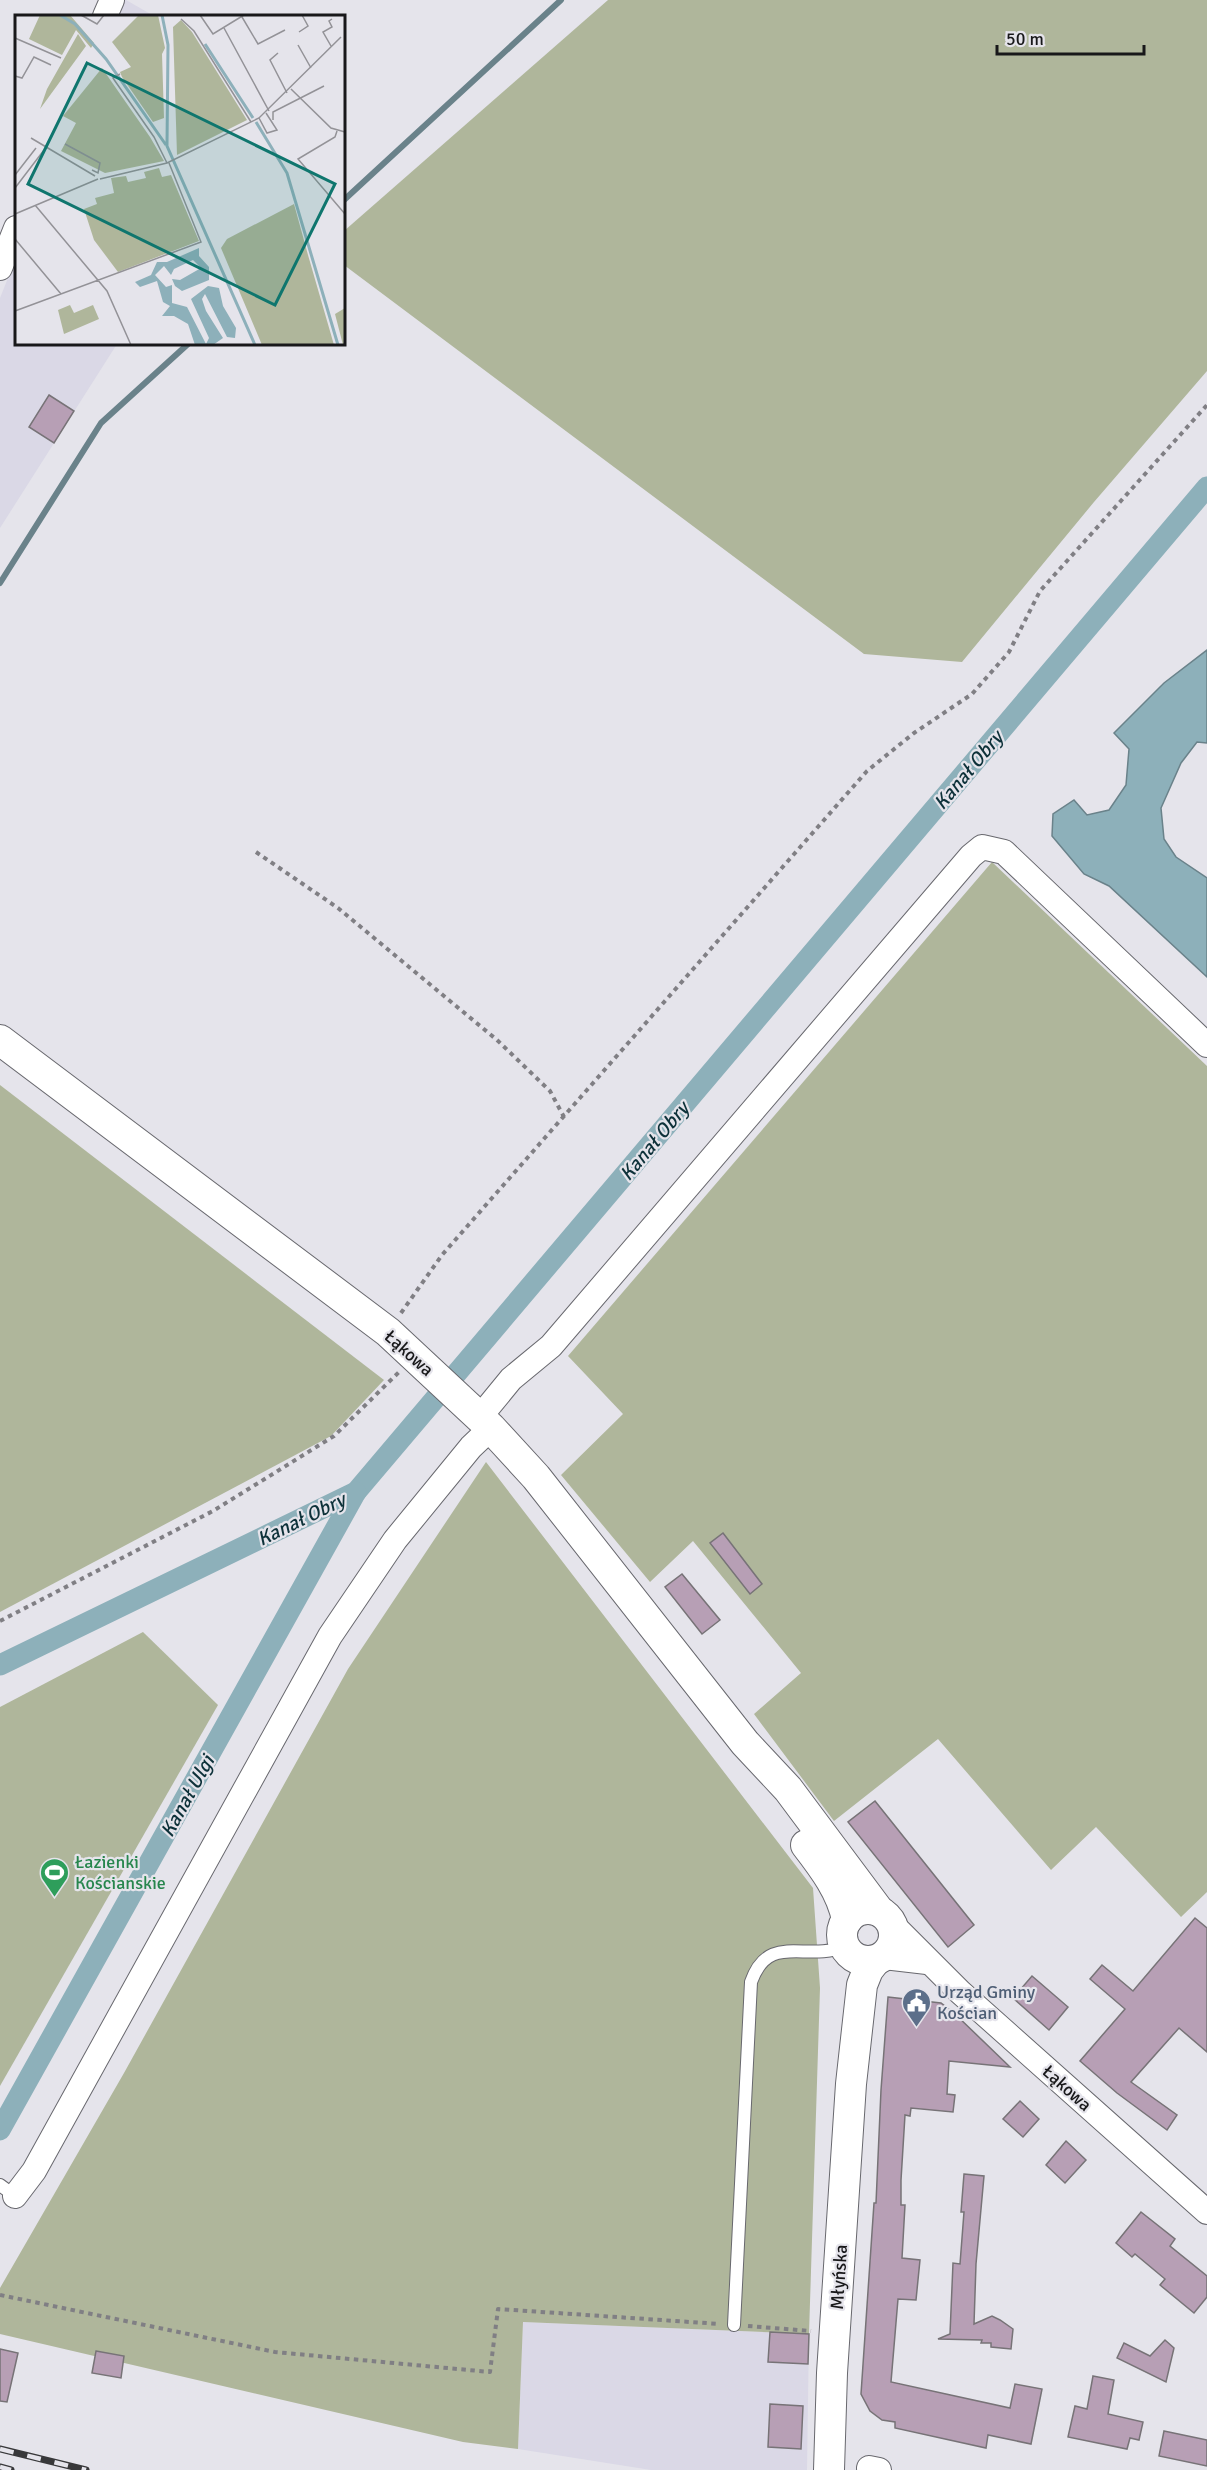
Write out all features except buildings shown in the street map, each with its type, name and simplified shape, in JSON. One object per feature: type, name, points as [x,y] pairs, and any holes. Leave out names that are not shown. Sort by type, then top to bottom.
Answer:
[{"type":"street","points":[[105,15],[112,0]]},
{"type":"street","points":[[0,268],[15,230]]},
{"type":"street","points":[[8,2190],[34,2171],[330,1636],[395,1540],[471,1447],[481,1419],[511,1379],[551,1346],[970,856],[982,847],[1004,852],[1207,1045]]},
{"type":"street","name":"Łąkowa","points":[[0,1040],[388,1332],[481,1419],[536,1477],[745,1743],[788,1789],[886,1918],[927,1962],[1207,2212]]},
{"type":"street","name":"Łąkowa","points":[[745,1743],[773,1802],[827,1872],[845,1909],[846,1933]]},
{"type":"street","points":[[879,1959],[894,1942],[886,1918],[861,1910],[846,1933],[857,1959],[927,1962]]},
{"type":"street","name":"Młyńska","points":[[846,1933],[840,2014],[851,2084]]},
{"type":"street","name":"Młyńska","points":[[829,2470],[832,2373],[851,2084],[862,1985],[868,1970],[879,1959]]},
{"type":"lane","points":[[734,2325],[752,1982],[756,1969],[764,1958],[786,1951],[830,1953],[846,1933]]},
{"type":"path","points":[[388,1332],[442,1255],[867,771],[914,733],[972,694],[1009,652],[1040,591],[1207,405]]},
{"type":"path","points":[[256,852],[338,908],[497,1040],[550,1091],[564,1117]]},
{"type":"path","points":[[0,1621],[213,1511],[334,1436],[414,1356]]},
{"type":"path","points":[[0,2295],[276,2352],[490,2372],[498,2308],[811,2331]]},
{"type":"shaded area","points":[[123,0],[126,0],[152,15],[116,15]]},
{"type":"shaded area","points":[[15,260],[15,345],[116,345],[0,528],[0,298]]},
{"type":"shaded area","points":[[523,2322],[809,2334],[807,2470],[651,2470],[518,2449]]},
{"type":"green space","points":[[608,0],[1207,0],[1207,371],[1094,502],[962,662],[864,654],[345,266],[345,230]]},
{"type":"green space","points":[[992,862],[1207,1066],[1207,1892],[1181,1917],[1096,1827],[1051,1870],[938,1739],[834,1821],[754,1714],[801,1673],[693,1541],[650,1582],[561,1475],[623,1414],[568,1356]]},
{"type":"green space","points":[[0,1085],[384,1380],[331,1436],[0,1612]]},
{"type":"green space","points":[[486,1462],[813,1888],[820,1988],[809,2334],[523,2322],[518,2449],[463,2442],[0,2334],[0,2288],[124,2073],[348,1669]]},
{"type":"green space","name":"Łazienki Kościanskie","points":[[143,1632],[218,1705],[0,2086],[0,1707]]},
{"type":"water","points":[[1207,650],[1207,743],[1197,742],[1181,763],[1161,808],[1164,839],[1176,857],[1207,878],[1207,977],[1109,886],[1084,874],[1052,836],[1053,814],[1074,800],[1087,815],[1109,810],[1126,785],[1129,749],[1114,733],[1164,683]]},
{"type":"waterway","points":[[345,199],[561,0]]},
{"type":"waterway","points":[[0,583],[101,423],[187,345]]},
{"type":"waterway","name":"Kanał Obry","points":[[0,1665],[356,1492],[1207,487]]},
{"type":"waterway","name":"Kanał Ulgi","points":[[0,2130],[356,1492]]},
{"type":"railway","points":[[0,2449],[86,2470]]},
{"type":"railway","points":[[0,2467],[11,2470]]},
{"type":"place","name":"Łazienki Kościanskie","points":[[54,1898]]},
{"type":"place","name":"Urząd Gminy Kościan","points":[[916,2028]]}]
